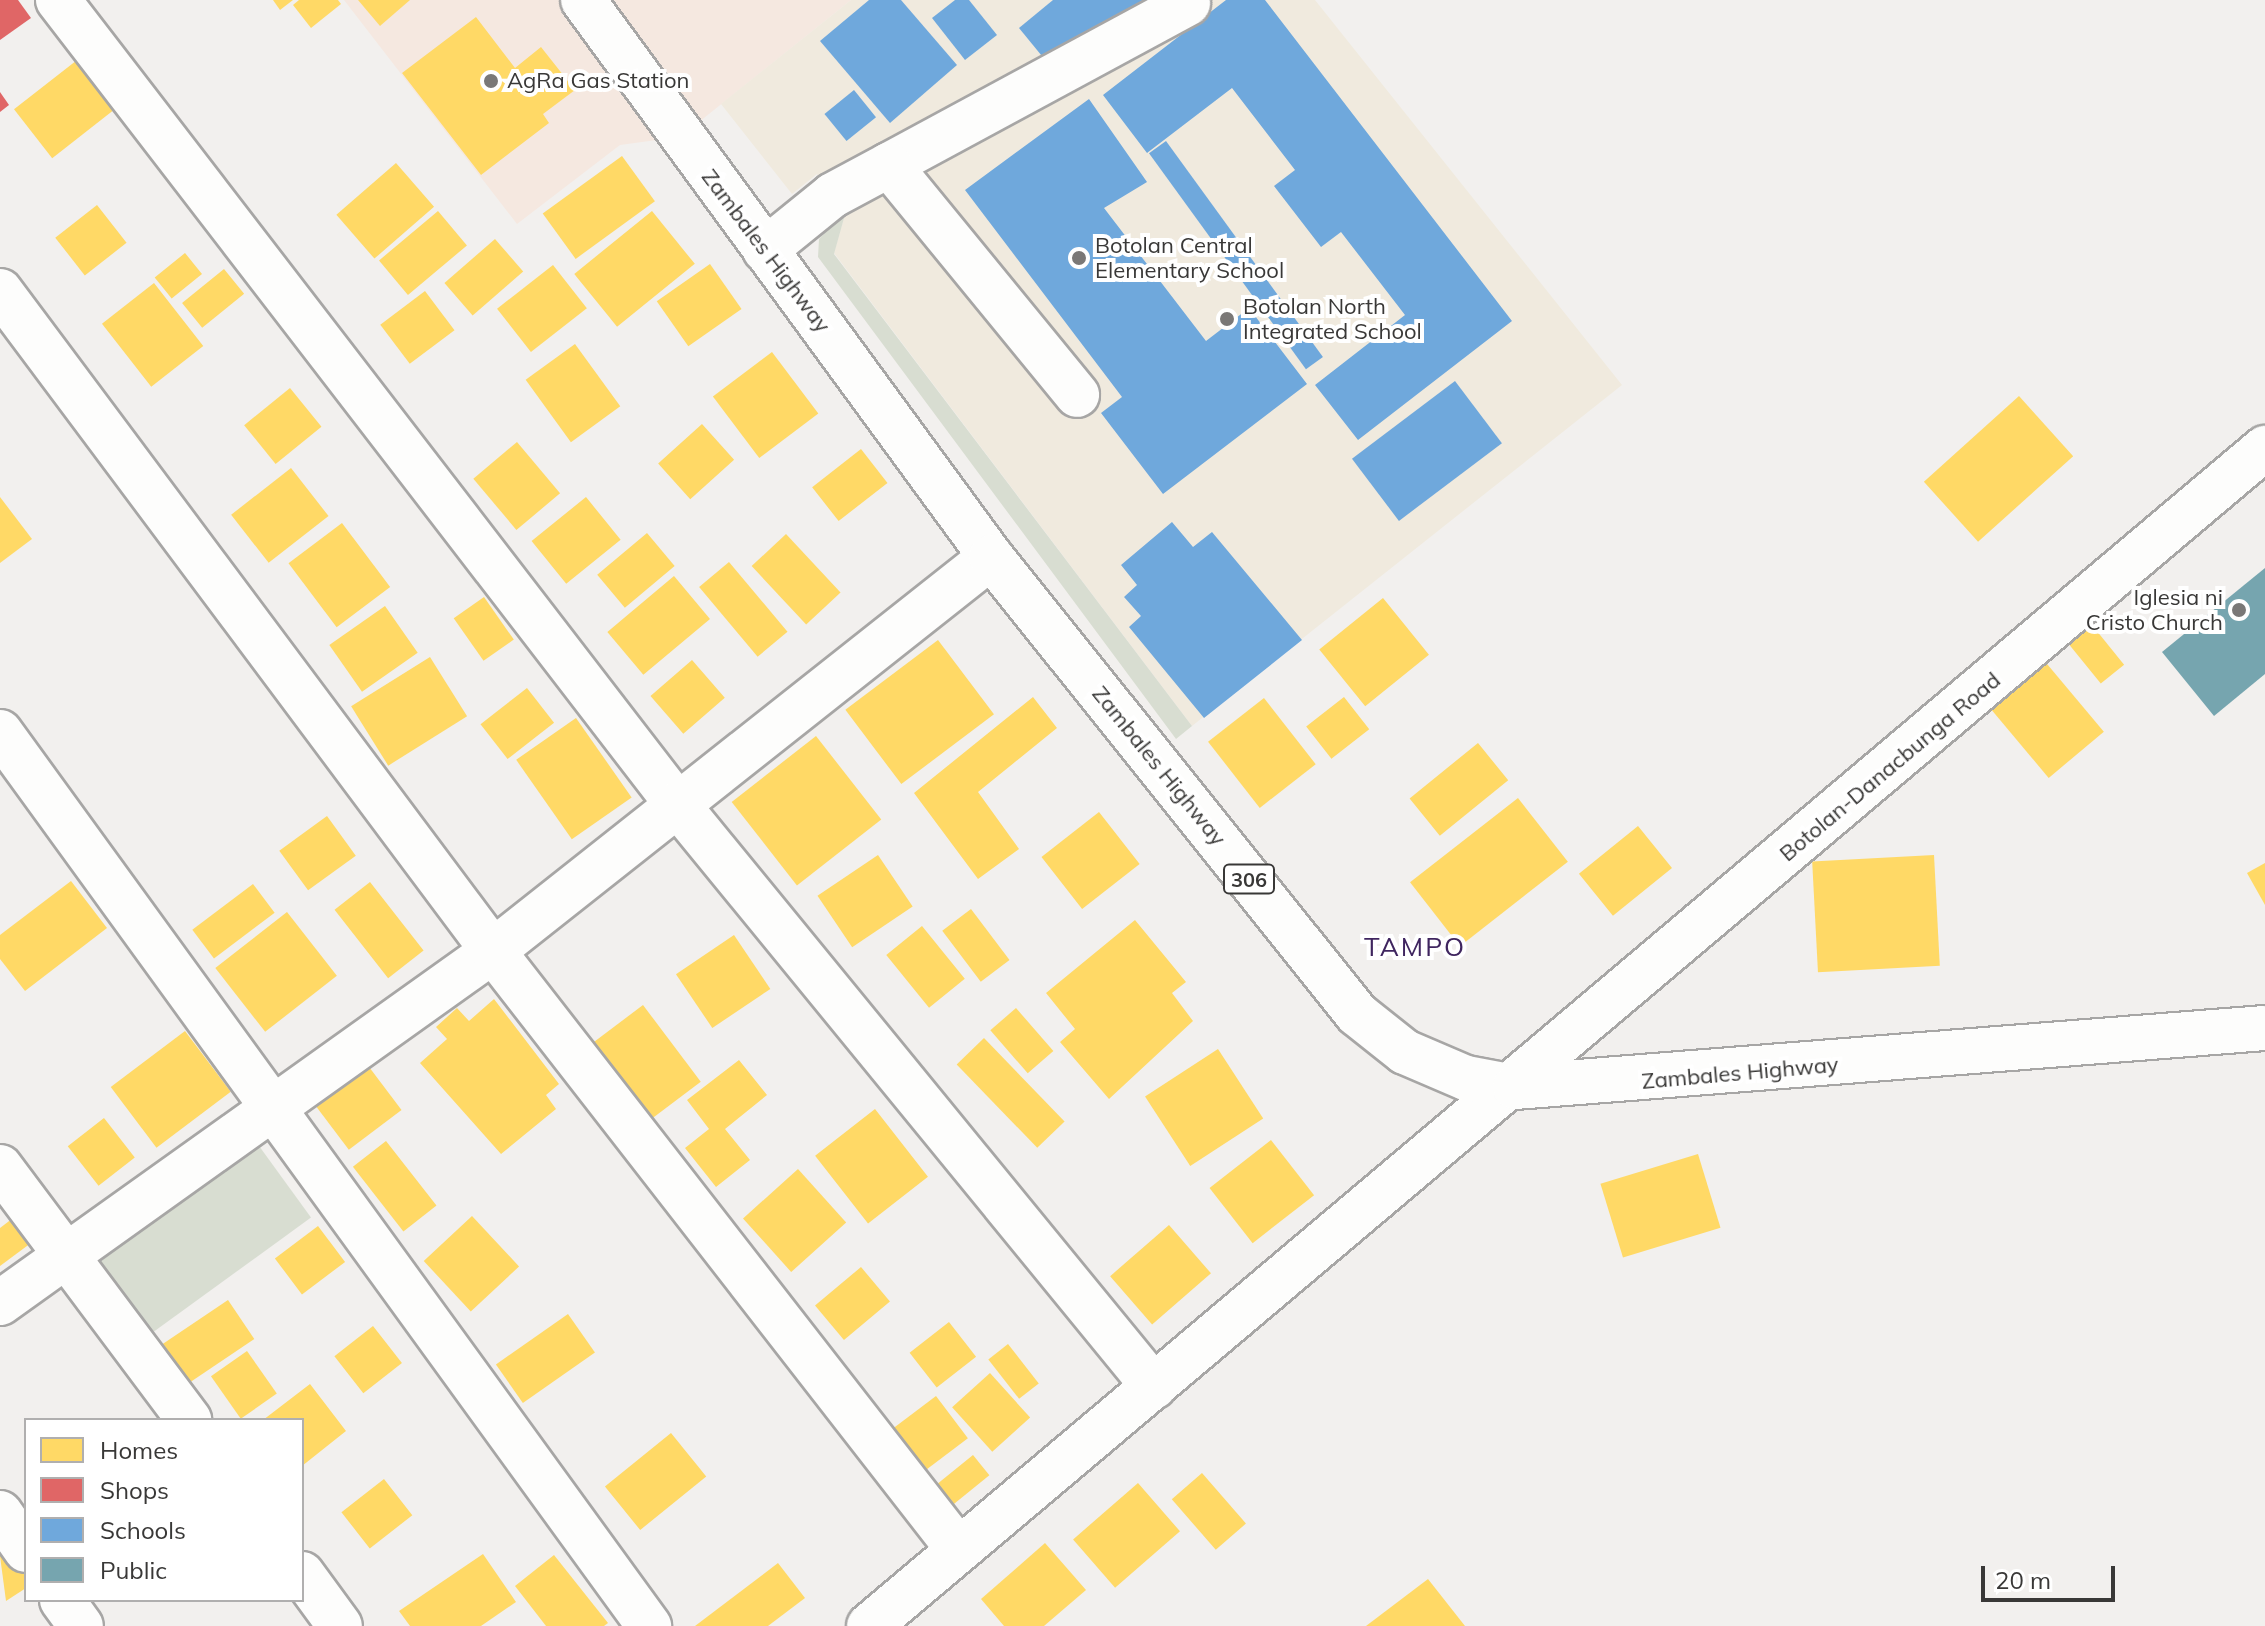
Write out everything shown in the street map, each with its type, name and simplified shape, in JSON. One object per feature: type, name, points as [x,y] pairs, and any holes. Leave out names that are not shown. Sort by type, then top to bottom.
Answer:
[{"type":"street","points":[[58,0],[677,804],[1154,1387]]},
{"type":"street","name":"Zambales Highway","points":[[583,0],[991,557],[1357,1014],[1405,1052],[1466,1078],[1515,1087],[2265,1028]]},
{"type":"street","points":[[765,250],[833,195],[1188,3]]},
{"type":"street","points":[[889,165],[1077,395]]},
{"type":"street","points":[[0,291],[493,951],[958,1549]]},
{"type":"street","name":"Botolan-Danacbunga Road","points":[[869,1626],[1515,1087],[2265,448]]},
{"type":"street","points":[[0,1303],[266,1107],[493,951],[991,557]]},
{"type":"street","points":[[0,732],[266,1107],[649,1626]]},
{"type":"street","points":[[0,1167],[188,1418]]},
{"type":"street","points":[[0,1513],[24,1547]]},
{"type":"street","points":[[304,1577],[340,1626]]},
{"type":"street","points":[[63,1602],[81,1626]]},
{"type":"shaded area","points":[[344,0],[561,0],[664,139],[620,145],[517,224]]},
{"type":"shaded area","points":[[612,0],[851,0],[699,122]]},
{"type":"shaded area","name":"Botolan North Integrated School","points":[[851,0],[1315,0],[1622,385],[1192,726],[834,253],[846,211],[817,174],[792,194],[721,104]]},
{"type":"shaded area","points":[[846,211],[834,254],[1192,726],[1176,739],[818,257],[819,239]]},
{"type":"shaded area","points":[[254,1139],[311,1217],[144,1339],[87,1260]]},
{"type":"building: Homes","points":[[273,0],[293,0],[280,10]]},
{"type":"building: Homes","points":[[299,0],[338,0],[341,4],[311,28],[293,5]]},
{"type":"building: Homes","points":[[358,0],[410,0],[380,26]]},
{"type":"building: Homes","points":[[476,17],[515,68],[541,47],[575,90],[543,114],[549,123],[481,175],[402,73]]},
{"type":"building: Homes","points":[[81,57],[119,106],[52,158],[14,109]]},
{"type":"building: Homes","points":[[622,156],[655,201],[576,259],[543,214]]},
{"type":"building: Homes","points":[[396,163],[434,207],[374,259],[336,215]]},
{"type":"building: Homes","points":[[97,205],[127,243],[85,275],[55,238]]},
{"type":"building: Homes","points":[[438,211],[467,245],[408,295],[379,260]]},
{"type":"building: Homes","points":[[652,211],[695,264],[617,327],[574,274]]},
{"type":"building: Homes","points":[[495,239],[523,271],[473,315],[444,283]]},
{"type":"building: Homes","points":[[185,253],[202,274],[172,299],[155,278]]},
{"type":"building: Homes","points":[[710,264],[742,309],[688,346],[657,301]]},
{"type":"building: Homes","points":[[553,265],[587,308],[531,352],[497,309]]},
{"type":"building: Homes","points":[[224,269],[244,294],[202,328],[182,303]]},
{"type":"building: Homes","points":[[154,283],[203,346],[151,387],[102,324]]},
{"type":"building: Homes","points":[[425,291],[454,330],[410,364],[380,325]]},
{"type":"building: Homes","points":[[575,344],[620,406],[571,442],[526,380]]},
{"type":"building: Homes","points":[[772,352],[818,413],[759,458],[713,397]]},
{"type":"building: Homes","points":[[290,388],[321,427],[276,464],[244,425]]},
{"type":"building: Homes","points":[[2019,396],[2073,456],[1978,542],[1924,482]]},
{"type":"building: Homes","points":[[702,424],[734,460],[690,499],[658,463]]},
{"type":"building: Homes","points":[[517,442],[560,493],[516,530],[473,479]]},
{"type":"building: Homes","points":[[861,449],[887,483],[839,521],[812,487]]},
{"type":"building: Homes","points":[[291,468],[329,516],[269,563],[231,515]]},
{"type":"building: Homes","points":[[0,497],[32,539],[0,563]]},
{"type":"building: Homes","points":[[586,497],[621,540],[566,584],[532,541]]},
{"type":"building: Homes","points":[[342,523],[390,587],[337,627],[288,563]]},
{"type":"building: Homes","points":[[647,533],[675,566],[625,608],[597,575]]},
{"type":"building: Homes","points":[[786,534],[841,593],[806,625],[752,566]]},
{"type":"building: Homes","points":[[729,562],[787,632],[758,657],[699,587]]},
{"type":"building: Homes","points":[[674,576],[710,619],[643,675],[607,632]]},
{"type":"building: Homes","points":[[484,597],[514,640],[484,661],[454,618]]},
{"type":"building: Homes","points":[[1383,598],[1429,655],[1365,706],[1319,650]]},
{"type":"building: Homes","points":[[385,606],[418,653],[362,692],[329,645]]},
{"type":"building: Homes","points":[[2092,625],[2124,665],[2101,684],[2069,644]]},
{"type":"building: Homes","points":[[938,640],[994,714],[901,784],[845,710]]},
{"type":"building: Homes","points":[[2037,652],[2104,732],[2049,778],[1982,698]]},
{"type":"building: Homes","points":[[430,657],[467,716],[388,766],[351,706]]},
{"type":"building: Homes","points":[[692,660],[725,698],[683,734],[650,696]]},
{"type":"building: Homes","points":[[527,688],[554,723],[508,759],[481,724]]},
{"type":"building: Homes","points":[[1033,697],[1057,728],[978,792],[1019,849],[978,879],[914,793]]},
{"type":"building: Homes","points":[[1344,697],[1369,729],[1331,759],[1306,727]]},
{"type":"building: Homes","points":[[1264,698],[1316,764],[1260,808],[1208,742]]},
{"type":"building: Homes","points":[[576,718],[632,797],[572,839],[516,760]]},
{"type":"building: Homes","points":[[816,736],[881,820],[797,885],[732,802]]},
{"type":"building: Homes","points":[[1478,743],[1508,780],[1440,836],[1410,798]]},
{"type":"building: Homes","points":[[1518,798],[1568,862],[1460,946],[1410,882]]},
{"type":"building: Homes","points":[[1099,812],[1140,864],[1082,909],[1041,857]]},
{"type":"building: Homes","points":[[327,816],[356,856],[308,890],[279,851]]},
{"type":"building: Homes","points":[[1638,826],[1672,868],[1613,916],[1579,874]]},
{"type":"building: Homes","points":[[878,855],[913,906],[852,947],[817,896]]},
{"type":"building: Homes","points":[[1934,855],[1940,966],[1818,972],[1812,861]]},
{"type":"building: Homes","points":[[2265,863],[2265,905],[2247,873]]},
{"type":"building: Homes","points":[[71,881],[107,928],[25,991],[0,959],[0,935]]},
{"type":"building: Homes","points":[[370,882],[424,951],[388,978],[335,910]]},
{"type":"building: Homes","points":[[253,884],[275,913],[214,958],[192,930]]},
{"type":"building: Homes","points":[[971,909],[1010,960],[981,982],[942,931]]},
{"type":"building: Homes","points":[[287,912],[337,976],[265,1032],[215,968]]},
{"type":"building: Homes","points":[[1135,920],[1186,982],[1172,993],[1193,1021],[1109,1099],[1060,1042],[1075,1029],[1046,993]]},
{"type":"building: Homes","points":[[922,926],[965,979],[929,1008],[886,955]]},
{"type":"building: Homes","points":[[734,935],[770,989],[712,1028],[676,974]]},
{"type":"building: Homes","points":[[494,999],[559,1084],[546,1095],[556,1109],[501,1154],[420,1063],[447,1039],[436,1027],[457,1008],[469,1021]]},
{"type":"building: Homes","points":[[643,1005],[701,1082],[648,1121],[590,1045]]},
{"type":"building: Homes","points":[[1016,1008],[1053,1051],[1028,1073],[990,1030]]},
{"type":"building: Homes","points":[[185,1031],[231,1092],[156,1148],[111,1087]]},
{"type":"building: Homes","points":[[984,1038],[1065,1121],[1037,1148],[957,1064]]},
{"type":"building: Homes","points":[[1218,1049],[1263,1119],[1190,1166],[1145,1096]]},
{"type":"building: Homes","points":[[357,1051],[402,1110],[349,1150],[304,1091]]},
{"type":"building: Homes","points":[[739,1060],[767,1095],[725,1129],[750,1160],[716,1187],[685,1148],[709,1129],[687,1100]]},
{"type":"building: Homes","points":[[875,1109],[928,1177],[868,1224],[815,1156]]},
{"type":"building: Homes","points":[[104,1118],[135,1157],[99,1186],[68,1146]]},
{"type":"building: Homes","points":[[1271,1140],[1314,1195],[1253,1243],[1210,1188]]},
{"type":"building: Homes","points":[[386,1141],[436,1206],[403,1231],[353,1167]]},
{"type":"building: Homes","points":[[1698,1154],[1721,1228],[1623,1257],[1600,1184]]},
{"type":"building: Homes","points":[[798,1169],[846,1223],[791,1272],[743,1219]]},
{"type":"building: Homes","points":[[17,1215],[35,1240],[0,1266],[0,1228]]},
{"type":"building: Homes","points":[[472,1216],[519,1266],[471,1311],[424,1261]]},
{"type":"building: Homes","points":[[1169,1225],[1211,1273],[1152,1324],[1110,1276]]},
{"type":"building: Homes","points":[[318,1226],[345,1262],[302,1294],[275,1258]]},
{"type":"building: Homes","points":[[861,1267],[890,1301],[844,1340],[815,1306]]},
{"type":"building: Homes","points":[[228,1300],[254,1339],[180,1389],[153,1350]]},
{"type":"building: Homes","points":[[568,1314],[595,1353],[523,1403],[496,1364]]},
{"type":"building: Homes","points":[[949,1322],[976,1357],[937,1387],[910,1353]]},
{"type":"building: Homes","points":[[373,1326],[402,1363],[363,1393],[334,1356]]},
{"type":"building: Homes","points":[[1008,1344],[1039,1383],[1019,1399],[988,1359]]},
{"type":"building: Homes","points":[[247,1351],[277,1394],[240,1418],[211,1376]]},
{"type":"building: Homes","points":[[990,1373],[1030,1418],[992,1452],[952,1407]]},
{"type":"building: Homes","points":[[310,1384],[346,1431],[304,1464],[304,1418],[266,1418]]},
{"type":"building: Homes","points":[[936,1396],[968,1438],[918,1476],[886,1434]]},
{"type":"building: Homes","points":[[671,1433],[706,1477],[640,1530],[605,1486]]},
{"type":"building: Homes","points":[[973,1455],[989,1475],[949,1508],[933,1488]]},
{"type":"building: Homes","points":[[1202,1473],[1246,1524],[1216,1550],[1172,1499]]},
{"type":"building: Homes","points":[[384,1479],[412,1515],[370,1548],[341,1512]]},
{"type":"building: Homes","points":[[1138,1483],[1180,1531],[1115,1588],[1073,1539]]},
{"type":"building: Homes","points":[[1045,1543],[1086,1590],[1044,1626],[1004,1626],[981,1599]]},
{"type":"building: Homes","points":[[20,1544],[24,1589],[6,1601],[0,1556]]},
{"type":"building: Homes","points":[[483,1554],[516,1602],[481,1626],[410,1626],[399,1611]]},
{"type":"building: Homes","points":[[554,1555],[608,1623],[604,1626],[546,1626],[515,1586]]},
{"type":"building: Homes","points":[[778,1563],[805,1598],[768,1626],[695,1626]]},
{"type":"building: Homes","points":[[1428,1579],[1465,1626],[1366,1626]]},
{"type":"building: Shops","points":[[0,0],[18,0],[31,18],[0,40]]},
{"type":"building: Shops","points":[[0,92],[9,105],[0,112]]},
{"type":"building: Schools","points":[[869,0],[901,0],[957,65],[890,123],[820,41]]},
{"type":"building: Schools","points":[[955,0],[969,0],[997,35],[965,60],[932,18]]},
{"type":"building: Schools","points":[[1053,0],[1144,0],[1055,72],[1019,28]]},
{"type":"building: Schools","points":[[1226,0],[1265,0],[1512,321],[1358,440],[1315,385],[1405,315],[1341,232],[1321,247],[1274,186],[1295,170],[1232,88],[1147,153],[1103,95]]},
{"type":"building: Schools","points":[[854,90],[876,117],[846,141],[824,114]]},
{"type":"building: Schools","name":"Botolan Central Elementary School","points":[[1089,99],[1147,182],[1104,208],[1206,341],[1249,308],[1307,384],[1163,494],[1101,413],[1122,397],[965,190]]},
{"type":"building: Schools","points":[[1166,141],[1323,357],[1306,369],[1149,153]]},
{"type":"building: Schools","points":[[1455,381],[1502,443],[1399,521],[1352,459]]},
{"type":"building: Schools","points":[[1172,522],[1193,547],[1212,532],[1302,640],[1204,718],[1129,627],[1141,616],[1124,597],[1137,585],[1121,565]]},
{"type":"building: Public","name":"Iglesia ni Cristo Church","points":[[2265,568],[2265,674],[2214,716],[2162,652]]},
{"type":"place","name":"AgRa Gas Station","points":[[491,81]]},
{"type":"place","name":"Botolan Central Elementary School","points":[[1079,258]]},
{"type":"place","name":"Botolan North Integrated School","points":[[1227,319]]},
{"type":"place","name":"Iglesia ni Cristo Church","points":[[2239,610]]},
{"type":"district","name":"TAMPO","points":[[1415,947]]}]
